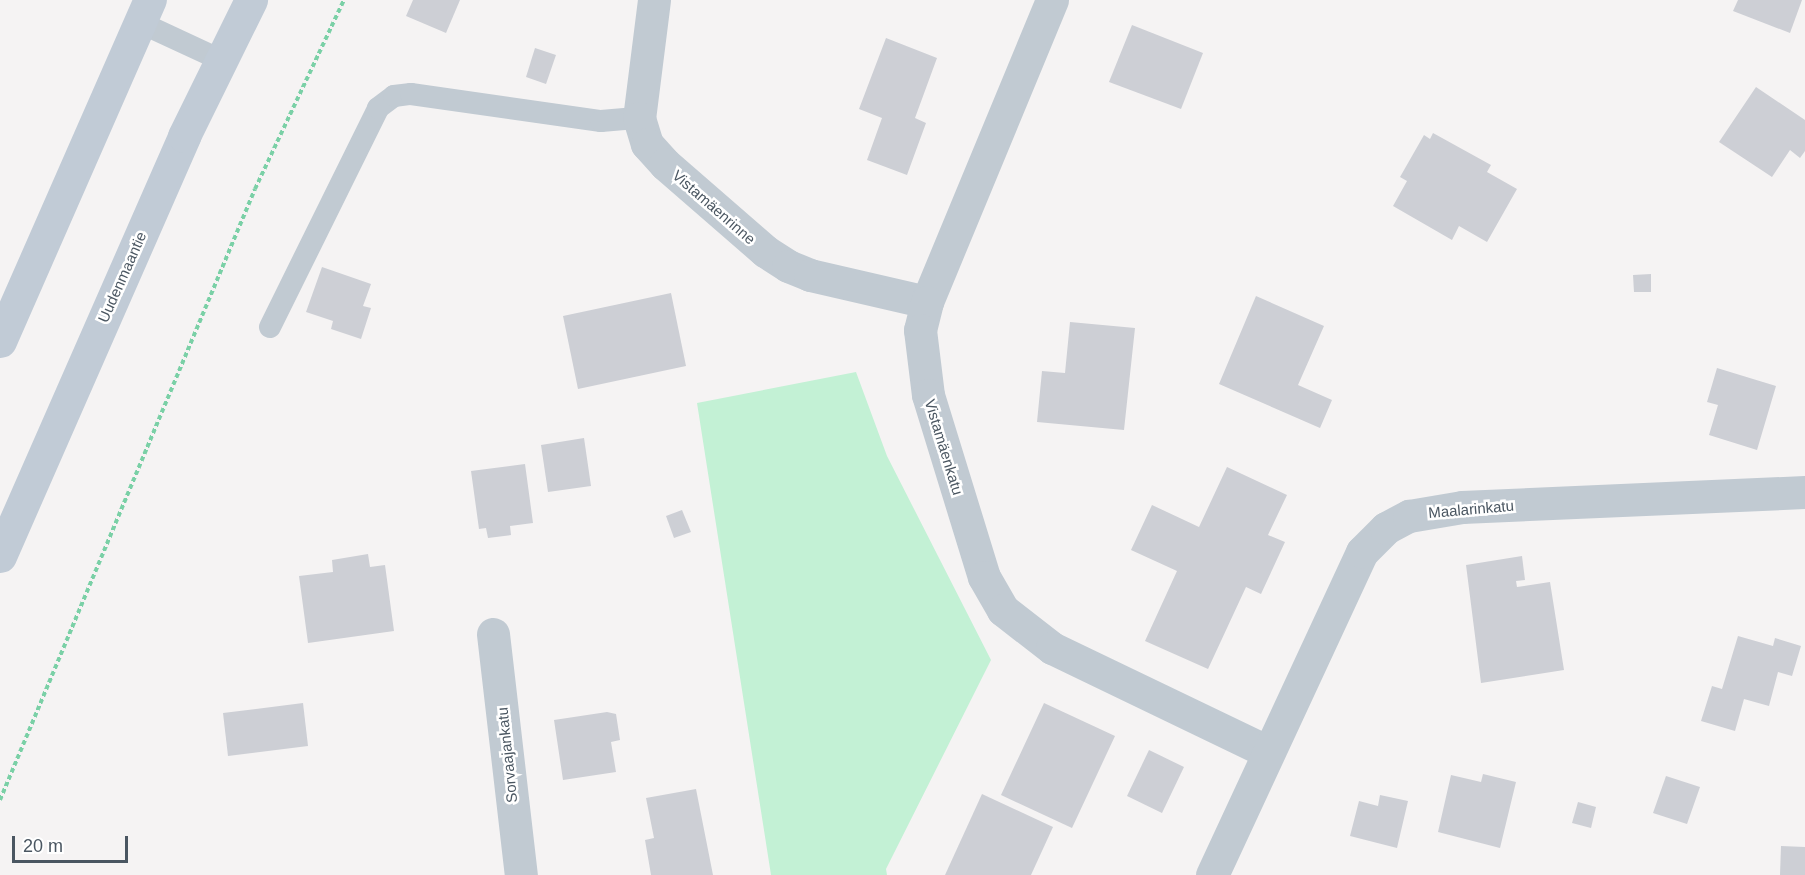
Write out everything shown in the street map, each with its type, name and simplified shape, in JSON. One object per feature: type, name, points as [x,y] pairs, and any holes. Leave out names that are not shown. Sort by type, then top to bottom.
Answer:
[{"type":"main road","name":"Uudenmaantie","points":[[0,556],[184,136],[251,0]]},
{"type":"main road","points":[[0,341],[145,11]]},
{"type":"street","name":"Vistamäenrinne","points":[[654,0],[639,118],[647,144],[665,165],[765,251],[810,275],[927,302]]},
{"type":"street","name":"Vistamäenkatu","points":[[1052,0],[927,302],[921,330],[928,395],[984,577],[1003,610],[1052,648],[1268,752]]},
{"type":"street","name":"Maalarinkatu","points":[[1212,875],[1362,552],[1397,521],[1462,507],[1805,492]]},
{"type":"street","name":"Sorvaajankatu","points":[[493,634],[521,875]]},
{"type":"lane","points":[[145,11],[221,60]]},
{"type":"lane","points":[[270,327],[378,108],[394,96],[411,94],[602,121],[639,118]]},
{"type":"path","points":[[0,801],[255,189],[344,0]]},
{"type":"green space","points":[[856,372],[887,456],[991,660],[886,869],[887,875],[771,875],[697,403]]},
{"type":"building","points":[[413,0],[460,0],[446,33],[406,16]]},
{"type":"building","points":[[1738,0],[1802,0],[1790,33],[1733,11]]},
{"type":"building","points":[[1132,25],[1203,53],[1181,109],[1109,82]]},
{"type":"building","points":[[886,38],[937,58],[915,118],[926,123],[907,175],[867,160],[882,118],[859,109]]},
{"type":"building","points":[[535,48],[556,55],[546,84],[526,77]]},
{"type":"building","points":[[1756,87],[1805,120],[1805,151],[1800,158],[1790,150],[1772,177],[1719,142]]},
{"type":"building","points":[[1433,133],[1491,165],[1487,172],[1517,189],[1487,242],[1459,226],[1452,240],[1393,206],[1407,181],[1400,177],[1424,135],[1430,139]]},
{"type":"building","points":[[322,267],[371,284],[363,306],[371,308],[361,339],[331,329],[333,321],[306,312]]},
{"type":"building","points":[[1651,274],[1651,292],[1634,292],[1633,275]]},
{"type":"building","points":[[671,293],[686,366],[578,389],[563,316]]},
{"type":"building","points":[[1256,296],[1324,326],[1298,385],[1332,400],[1320,428],[1219,384]]},
{"type":"building","points":[[1070,322],[1135,328],[1124,430],[1037,422],[1042,371],[1065,373]]},
{"type":"building","points":[[1717,368],[1776,386],[1757,450],[1709,435],[1718,405],[1707,402]]},
{"type":"building","points":[[584,438],[591,486],[548,492],[541,445]]},
{"type":"building","points":[[525,464],[533,523],[510,526],[511,535],[488,538],[486,528],[479,529],[471,471]]},
{"type":"building","points":[[1227,467],[1287,495],[1268,535],[1285,542],[1261,594],[1246,587],[1208,669],[1145,641],[1177,571],[1131,550],[1152,505],[1199,527]]},
{"type":"building","points":[[682,510],[691,532],[674,538],[666,516]]},
{"type":"building","points":[[368,554],[370,567],[385,565],[394,631],[308,643],[299,576],[333,572],[332,560]]},
{"type":"building","points":[[1522,556],[1525,580],[1516,581],[1517,587],[1550,582],[1564,670],[1481,683],[1466,565]]},
{"type":"building","points":[[1738,636],[1773,646],[1775,638],[1801,646],[1792,676],[1778,672],[1769,706],[1744,699],[1735,731],[1701,721],[1712,686],[1722,689]]},
{"type":"building","points":[[303,703],[308,746],[228,756],[223,713]]},
{"type":"building","points":[[1044,703],[1115,736],[1072,828],[1001,795]]},
{"type":"building","points":[[607,712],[616,714],[620,740],[611,742],[616,772],[563,780],[554,720]]},
{"type":"building","points":[[1149,750],[1184,767],[1162,813],[1127,796]]},
{"type":"building","points":[[1483,774],[1516,782],[1500,848],[1438,832],[1451,775],[1481,782]]},
{"type":"building","points":[[1666,776],[1700,787],[1687,824],[1653,813]]},
{"type":"building","points":[[696,789],[713,875],[651,875],[645,840],[654,838],[646,798]]},
{"type":"building","points":[[982,794],[1053,827],[1031,875],[945,875]]},
{"type":"building","points":[[1380,795],[1408,801],[1397,848],[1350,836],[1359,801],[1378,806]]},
{"type":"building","points":[[1578,802],[1596,807],[1591,828],[1572,823]]},
{"type":"building","points":[[1781,846],[1805,847],[1805,875],[1780,875]]}]
